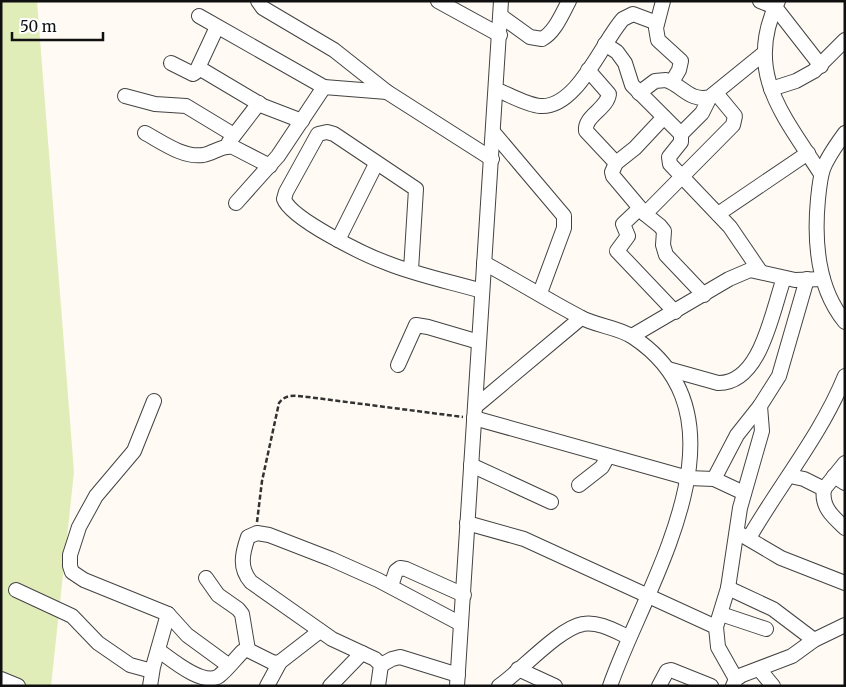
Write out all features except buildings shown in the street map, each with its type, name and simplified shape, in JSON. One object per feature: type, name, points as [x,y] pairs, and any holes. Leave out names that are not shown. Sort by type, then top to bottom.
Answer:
[{"type":"street","points":[[258,1],[263,8],[334,50],[387,92],[492,159]]},
{"type":"street","points":[[438,1],[463,7],[500,35]]},
{"type":"street","points":[[381,665],[400,657],[458,683],[470,465],[497,90],[501,1]]},
{"type":"street","points":[[501,16],[530,37],[542,39],[556,25],[569,1]]},
{"type":"street","points":[[663,1],[657,23],[658,40],[681,61],[679,70],[672,82]]},
{"type":"street","points":[[760,1],[777,4],[821,66]]},
{"type":"street","points":[[777,4],[763,54],[770,89],[822,174]]},
{"type":"street","points":[[497,90],[538,106],[547,106],[569,95],[618,24],[627,16],[637,15],[657,23]]},
{"type":"street","points":[[199,16],[324,87],[387,92]]},
{"type":"street","points":[[171,63],[193,74],[199,68],[217,26]]},
{"type":"street","points":[[770,89],[796,81],[821,66],[845,40]]},
{"type":"street","points":[[605,44],[621,56],[632,85],[682,134]]},
{"type":"street","points":[[640,93],[655,81],[666,80],[672,82],[691,96],[704,99],[713,95],[763,54]]},
{"type":"street","points":[[199,68],[258,103],[302,121]]},
{"type":"street","points":[[588,70],[609,94],[607,102],[587,124],[586,131],[616,162]]},
{"type":"street","points":[[236,203],[270,166],[324,87]]},
{"type":"street","points":[[713,95],[702,113],[682,134],[681,142],[668,161],[736,235],[760,271]]},
{"type":"street","points":[[675,312],[617,251],[628,236],[623,224],[642,211],[682,176],[714,145],[735,121],[733,112],[713,95]]},
{"type":"street","points":[[126,96],[156,104],[186,106],[239,149],[270,166]]},
{"type":"street","points":[[145,133],[190,155],[209,153],[230,141],[258,103]]},
{"type":"street","points":[[664,118],[635,148],[616,162],[612,172],[613,176],[642,211],[664,231],[663,245],[666,255],[704,295]]},
{"type":"street","points":[[411,270],[416,189],[412,184],[376,164],[334,134],[322,132],[315,138],[290,184],[284,199],[286,204],[314,226],[386,263],[482,291]]},
{"type":"street","points":[[493,132],[564,216],[564,228],[540,293]]},
{"type":"street","points":[[845,133],[828,158],[822,174],[815,231],[823,279],[839,303],[845,322]]},
{"type":"street","points":[[718,214],[808,153]]},
{"type":"street","points":[[338,240],[376,164]]},
{"type":"street","points":[[484,263],[540,293],[581,318],[632,336],[668,369],[680,394],[689,428],[688,478],[675,530],[628,637],[610,686]]},
{"type":"street","points":[[632,336],[750,270],[784,278],[823,279]]},
{"type":"street","points":[[668,369],[718,384],[726,384],[744,373],[756,360],[784,278]]},
{"type":"street","points":[[714,479],[744,423],[760,406],[779,376],[807,279]]},
{"type":"street","points":[[475,412],[581,318]]},
{"type":"street","points":[[398,365],[416,326],[428,327],[478,342]]},
{"type":"street","points":[[743,535],[790,476],[844,382]]},
{"type":"street","points":[[154,401],[134,451],[109,480],[83,516],[70,555],[70,566],[72,572],[84,580],[168,614],[187,635],[228,665]]},
{"type":"street","points":[[760,406],[762,431],[744,493],[743,535],[719,620],[718,647],[734,683],[759,668],[792,656],[814,640],[845,625]]},
{"type":"street","points":[[475,412],[608,456],[688,478],[714,479],[744,493]]},
{"type":"street","points":[[579,485],[602,467],[608,456]]},
{"type":"street","points":[[845,463],[839,479],[824,489],[822,497],[825,506],[845,528]]},
{"type":"street","points":[[470,465],[551,502]]},
{"type":"street","points":[[790,476],[804,479],[824,489]]},
{"type":"street","points":[[467,523],[524,539],[647,596],[719,620],[766,629]]},
{"type":"street","points":[[381,665],[320,631],[267,595],[246,576],[243,570],[244,549],[248,537],[257,533],[290,542],[391,586],[461,624]]},
{"type":"street","points":[[743,535],[781,558],[845,583]]},
{"type":"street","points":[[391,586],[396,571],[400,568],[464,595]]},
{"type":"street","points":[[206,578],[218,595],[242,614],[248,650]]},
{"type":"street","points":[[728,588],[773,609],[814,640]]},
{"type":"street","points":[[16,590],[72,616],[98,643],[130,666],[152,671]]},
{"type":"street","points":[[150,686],[152,671],[168,614]]},
{"type":"street","points":[[499,686],[566,632],[582,624],[606,627],[628,637]]},
{"type":"street","points":[[267,686],[280,662],[320,631]]},
{"type":"street","points":[[158,650],[206,680],[219,676],[228,665],[248,650]]},
{"type":"street","points":[[248,650],[274,663],[280,662]]},
{"type":"street","points":[[330,686],[362,653]]},
{"type":"street","points":[[378,686],[381,665]]},
{"type":"street","points":[[759,668],[773,686]]},
{"type":"street","points":[[518,669],[556,686]]},
{"type":"street","points":[[659,686],[667,671],[672,670],[712,686]]},
{"type":"street","points":[[1,679],[18,686]]},
{"type":"path","points":[[257,533],[258,502],[279,403],[282,398],[289,396],[308,397],[475,412]]},
{"type":"green space","points":[[1,1],[37,1],[74,472],[51,686],[1,686]]}]
